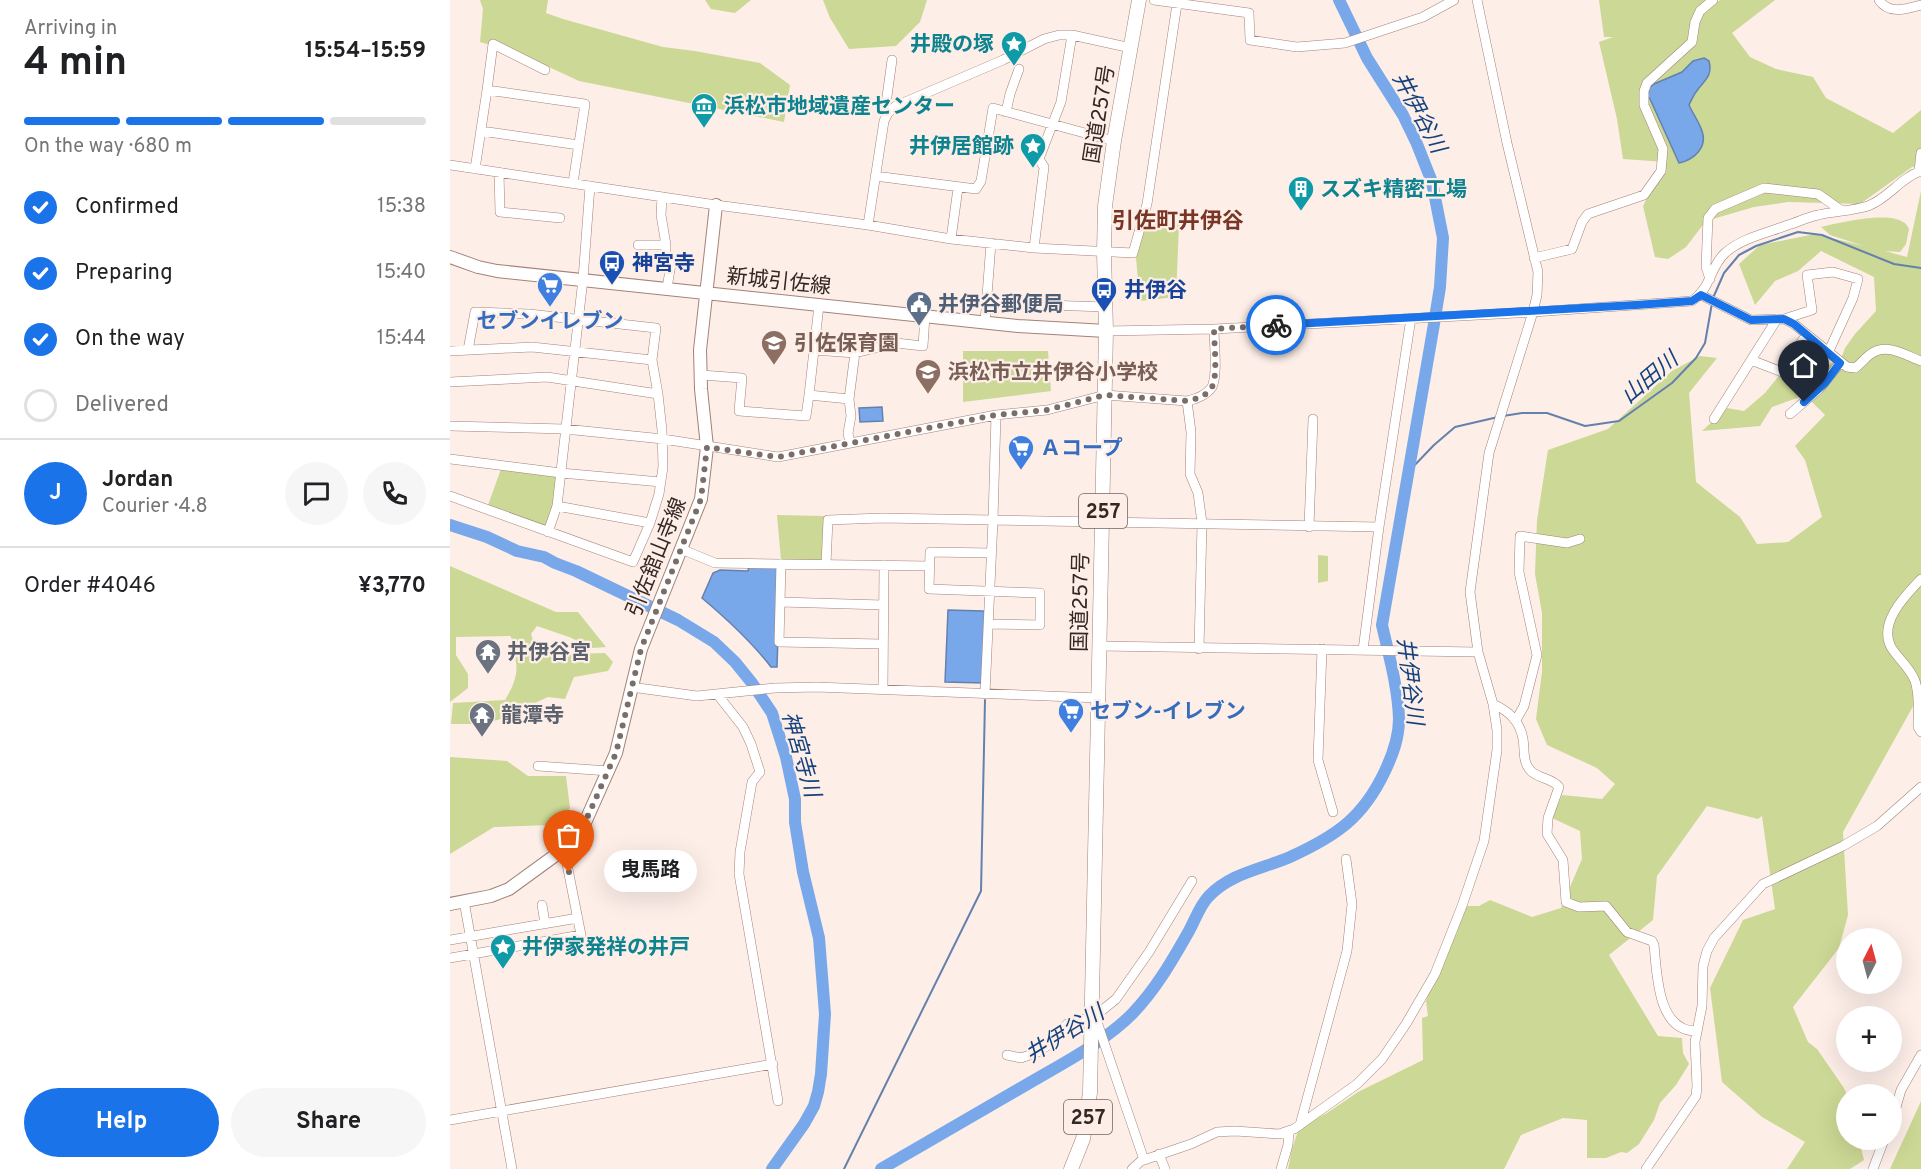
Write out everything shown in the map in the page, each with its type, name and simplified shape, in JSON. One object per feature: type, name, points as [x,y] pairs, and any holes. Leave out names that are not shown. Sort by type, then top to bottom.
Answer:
[{"type":"highway","name":"国道257号","points":[[1071,1169],[1083,1139],[1088,1116],[1094,1020],[1106,331],[1104,252],[1106,206],[1114,141],[1138,0]]},
{"type":"main road","name":"引佐舘山寺線","points":[[450,904],[491,896],[509,889],[564,849],[583,827],[616,753],[636,664],[701,499],[707,447],[700,350],[716,205]]},
{"type":"main road","name":"新城引佐線","points":[[450,257],[465,264],[487,269],[985,322],[1106,331]]},
{"type":"street","points":[[1154,0],[1249,13],[1250,40],[1297,47],[1345,43],[1423,17],[1454,0]]},
{"type":"street","points":[[1132,1169],[1144,1160],[1191,1144],[1217,1132],[1280,1134],[1289,1131],[1357,1084],[1382,1059],[1406,1024],[1435,974],[1462,906],[1484,841],[1497,750],[1497,730],[1493,704],[1478,652],[1470,592],[1489,453],[1533,312],[1538,282],[1477,0]]},
{"type":"street","points":[[1534,258],[1572,249],[1582,222],[1588,214],[1644,195],[1661,171],[1663,149],[1644,105],[1644,91],[1647,83],[1692,42],[1695,22],[1700,11],[1713,0]]},
{"type":"street","points":[[1878,0],[1888,9],[1897,10],[1921,5]]},
{"type":"street","points":[[450,165],[951,239],[1034,248],[1133,253],[1147,204],[1177,4]]},
{"type":"street","points":[[868,225],[884,121],[896,106],[1059,34],[1131,48]]},
{"type":"street","points":[[1034,248],[1044,167],[1040,159],[1061,102],[1072,35]]},
{"type":"street","points":[[476,169],[493,44],[545,70]]},
{"type":"street","points":[[887,116],[885,111],[892,60]]},
{"type":"street","points":[[1006,112],[1019,69]]},
{"type":"street","points":[[487,90],[585,104],[573,183]]},
{"type":"street","points":[[875,176],[976,189],[981,180],[993,108],[1114,141]]},
{"type":"street","points":[[481,130],[579,145]]},
{"type":"street","points":[[1106,331],[1214,329],[1692,301],[1703,296],[1714,268],[1725,253],[1746,240],[1818,215],[1868,206],[1884,198],[1903,180],[1920,171],[1921,153]]},
{"type":"street","points":[[499,172],[500,212],[560,218]]},
{"type":"street","points":[[548,532],[557,506],[583,279],[590,186]]},
{"type":"street","points":[[951,239],[958,188]]},
{"type":"street","points":[[1710,279],[1706,267],[1708,218],[1715,209],[1764,189],[1784,189],[1818,194],[1842,211]]},
{"type":"street","points":[[662,197],[661,215],[666,256],[671,264],[667,288]]},
{"type":"street","points":[[985,322],[991,243]]},
{"type":"street","points":[[638,245],[666,245]]},
{"type":"street","points":[[1703,296],[1751,320],[1780,319],[1812,310],[1807,275],[1833,272],[1858,279],[1853,298],[1828,353]]},
{"type":"street","points":[[987,303],[1106,307]]},
{"type":"street","points":[[701,375],[742,378],[739,411],[806,416],[819,305]]},
{"type":"street","points":[[450,496],[633,562],[650,523],[661,482],[663,439],[652,360],[656,328],[529,314],[475,312],[468,350]]},
{"type":"street","points":[[814,350],[855,353],[896,343],[923,346],[926,316]]},
{"type":"street","points":[[1366,650],[1379,527],[1415,317]]},
{"type":"street","points":[[1780,319],[1794,324],[1847,367],[1855,368],[1873,352],[1886,349],[1921,361]]},
{"type":"street","points":[[1714,419],[1780,319]]},
{"type":"street","points":[[450,426],[566,429],[663,439],[778,457],[996,415],[1047,410],[1105,395],[1187,401],[1198,399],[1212,386],[1215,372],[1214,329]]},
{"type":"street","points":[[1751,360],[1782,372],[1806,335]]},
{"type":"street","points":[[450,351],[532,347],[652,360]]},
{"type":"street","points":[[850,443],[849,399],[855,353]]},
{"type":"street","points":[[1790,414],[1819,389],[1840,363]]},
{"type":"street","points":[[450,382],[547,377],[658,394]]},
{"type":"street","points":[[809,395],[849,399]]},
{"type":"street","points":[[1187,401],[1191,432],[1190,474],[1198,493],[1202,523],[1199,649]]},
{"type":"street","points":[[985,694],[996,415]]},
{"type":"street","points":[[1309,527],[1312,419]]},
{"type":"street","points":[[450,459],[561,473],[661,482]]},
{"type":"street","points":[[557,506],[650,523]]},
{"type":"street","points":[[826,564],[828,520],[882,518],[1379,527]]},
{"type":"street","points":[[1516,720],[1524,706],[1537,655],[1519,572],[1520,536],[1568,543],[1580,539]]},
{"type":"street","points":[[681,549],[715,563],[930,566]]},
{"type":"street","points":[[989,624],[1040,625],[1040,593],[929,589],[930,552],[992,554]]},
{"type":"street","points":[[781,564],[779,642],[883,644]]},
{"type":"street","points":[[883,689],[884,566]]},
{"type":"street","points":[[1921,579],[1904,597],[1893,615],[1888,633],[1890,646],[1909,669],[1916,682],[1918,727],[1921,732]]},
{"type":"street","points":[[781,602],[883,605]]},
{"type":"street","points":[[1100,646],[1478,652]]},
{"type":"street","points":[[1322,649],[1318,760],[1333,812]]},
{"type":"street","points":[[631,687],[697,696],[775,688],[883,689],[1099,698]]},
{"type":"street","points":[[720,694],[743,727],[760,772],[752,782],[738,867],[778,1101]]},
{"type":"street","points":[[1493,704],[1503,708],[1516,720],[1523,738],[1528,767],[1536,775],[1558,785],[1560,790],[1548,818],[1547,834],[1563,860],[1566,902],[1578,906],[1606,906],[1627,932],[1652,941],[1668,1016],[1682,1030],[1696,1031]]},
{"type":"street","points":[[538,766],[609,771]]},
{"type":"street","points":[[1646,1169],[1696,1096],[1696,1031],[1702,1006],[1702,973],[1707,951],[1714,938],[1756,890],[1771,879],[1843,846],[1878,826],[1921,788]]},
{"type":"street","points":[[450,958],[581,935],[564,849]]},
{"type":"street","points":[[1300,1125],[1347,951],[1352,904],[1346,859]]},
{"type":"street","points":[[1006,1055],[1021,1058],[1038,1052],[1068,1024],[1094,1020],[1116,999],[1129,981],[1192,881]]},
{"type":"street","points":[[464,901],[512,1169]]},
{"type":"street","points":[[542,905],[545,923]]},
{"type":"street","points":[[450,940],[578,918]]},
{"type":"street","points":[[1094,1020],[1144,1160]]},
{"type":"street","points":[[1902,1088],[1921,1055]]},
{"type":"street","points":[[450,1120],[773,1064]]},
{"type":"street","points":[[1281,1169],[1288,1145],[1289,1131]]},
{"type":"street","points":[[1873,1169],[1880,1150]]},
{"type":"street","points":[[1159,1154],[1165,1169]]},
{"type":"green space","points":[[480,0],[548,0],[546,13],[563,19],[663,47],[760,63],[790,85],[784,122],[579,81],[523,55],[480,42],[483,9]]},
{"type":"green space","points":[[705,0],[751,0],[735,13],[711,9]]},
{"type":"green space","points":[[823,0],[927,0],[920,22],[896,46],[849,49],[830,18]]},
{"type":"green space","points":[[1599,0],[1708,0],[1703,13],[1720,0],[1775,0],[1732,33],[1750,57],[1776,69],[1813,77],[1826,98],[1893,133],[1921,110],[1921,165],[1912,167],[1860,204],[1788,202],[1754,207],[1706,221],[1686,247],[1668,259],[1655,257],[1643,206],[1665,162],[1623,159],[1617,119],[1599,42],[1613,37],[1604,37]]},
{"type":"green space","points":[[1921,191],[1921,692],[1843,832],[1848,915],[1844,928],[1836,928],[1836,952],[1793,1007],[1808,1042],[1817,1049],[1841,1084],[1836,1084],[1836,1150],[1862,1150],[1864,1160],[1850,1169],[1787,1169],[1805,1142],[1762,1117],[1722,1082],[1710,988],[1743,920],[1775,909],[1762,816],[1758,819],[1707,806],[1657,876],[1653,920],[1609,955],[1658,1036],[1682,1038],[1683,1053],[1689,1064],[1676,1085],[1660,1103],[1654,1120],[1639,1144],[1627,1153],[1621,1152],[1606,1158],[1587,1158],[1587,1120],[1563,1118],[1521,1135],[1504,1169],[1288,1169],[1299,1128],[1358,1092],[1423,1060],[1422,1018],[1428,1016],[1426,1001],[1441,959],[1456,935],[1466,906],[1479,906],[1490,900],[1532,917],[1561,908],[1582,859],[1580,831],[1552,818],[1562,795],[1602,799],[1615,784],[1597,768],[1547,745],[1536,719],[1542,672],[1542,613],[1535,574],[1537,520],[1548,450],[1608,429],[1672,371],[1700,356],[1717,358],[1689,393],[1696,482],[1740,517],[1757,544],[1788,542],[1822,517],[1805,460],[1795,446],[1825,415],[1807,397],[1803,396],[1772,407],[1760,426],[1702,431],[1727,408],[1744,411],[1765,393],[1782,372],[1797,379],[1810,376],[1842,356],[1855,334],[1876,311],[1874,277],[1821,251],[1798,271],[1775,281],[1755,305],[1739,264],[1760,245],[1815,234],[1864,246],[1830,235],[1821,227],[1875,218],[1896,219],[1906,224],[1909,229],[1906,244],[1900,252],[1885,251],[1907,257]]},
{"type":"green space","points":[[1147,220],[1179,224],[1176,297],[1140,301],[1136,258]]},
{"type":"green space","points":[[963,351],[1048,351],[1051,391],[963,402]]},
{"type":"green space","points":[[501,469],[557,476],[554,505],[546,527],[488,505]]},
{"type":"green space","points":[[777,515],[824,516],[822,561],[781,560]]},
{"type":"green space","points":[[1318,555],[1328,556],[1328,581],[1318,583]]},
{"type":"green space","points":[[450,566],[556,612],[578,612],[606,647],[593,648],[537,626],[531,634],[537,653],[605,653],[613,662],[608,671],[574,677],[565,699],[548,697],[498,720],[473,724],[451,724],[453,703],[505,700],[514,683],[516,665],[513,652],[516,645],[510,636],[456,637],[456,655],[468,674],[468,688],[450,702]]},
{"type":"green space","points":[[450,757],[507,761],[528,776],[566,776],[570,808],[563,818],[551,825],[494,827],[450,854]]},
{"type":"green space","points":[[1921,1101],[1921,1169],[1890,1169],[1899,1150],[1902,1150],[1902,1143]]},
{"type":"water","points":[[1704,58],[1709,61],[1709,75],[1689,105],[1702,131],[1703,143],[1694,156],[1679,163],[1648,97],[1649,88],[1682,72],[1693,61]]},
{"type":"water","points":[[882,407],[883,421],[860,422],[859,408]]},
{"type":"water","points":[[749,566],[778,566],[780,570],[777,667],[771,667],[739,631],[702,598],[713,573],[720,570],[748,571]]},
{"type":"water","points":[[948,610],[983,611],[987,614],[984,683],[945,682]]},
{"type":"waterway","name":"井伊谷川","points":[[881,1169],[1071,1059],[1097,1043],[1121,1024],[1156,985],[1209,896],[1227,882],[1247,872],[1290,857],[1321,841],[1346,824],[1367,801],[1391,758],[1398,733],[1399,719],[1393,672],[1382,625],[1440,287],[1443,238],[1432,182],[1417,144],[1403,115],[1367,58],[1339,0]]},
{"type":"waterway","name":"山田川","points":[[1713,298],[1724,273],[1739,255],[1756,246],[1798,232],[1822,235],[1894,264],[1921,268]]},
{"type":"waterway","name":"山田川","points":[[1503,416],[1547,413],[1585,426],[1619,421],[1672,383],[1696,358],[1705,343],[1712,303]]},
{"type":"waterway","name":"山田川","points":[[1409,471],[1455,427],[1498,417]]},
{"type":"waterway","name":"神宮寺川","points":[[450,525],[487,537],[517,551],[544,557],[678,620],[714,642],[735,662],[772,713],[786,757],[795,799],[795,822],[803,872],[819,938],[825,1014],[821,1074],[814,1106],[772,1169]]},
{"type":"waterway","points":[[844,1169],[981,891],[985,700]]},
{"type":"way so far","points":[[569,872],[564,849],[583,827],[616,753],[641,649],[701,499],[707,447],[778,457],[996,415],[1047,410],[1105,395],[1187,401],[1198,399],[1212,386],[1215,372],[1214,329],[1276,325]]},
{"type":"place","name":"井殿の塚","points":[[1014,67]]},
{"type":"place","name":"浜松市地域遺産センター","points":[[704,129]]},
{"type":"place","name":"井伊居館跡","points":[[1033,169]]},
{"type":"place","name":"スズキ精密工場","points":[[1301,212]]},
{"type":"place","name":"神宮寺","points":[[612,286]]},
{"type":"place","name":"セブンイレブン","points":[[550,308]]},
{"type":"place","name":"井伊谷","points":[[1104,313]]},
{"type":"place","name":"井伊谷郵便局","points":[[919,327]]},
{"type":"place","name":"引佐保育園","points":[[774,366]]},
{"type":"place","name":"浜松市立井伊谷小学校","points":[[928,395]]},
{"type":"place","name":"Ａコープ","points":[[1021,471]]},
{"type":"place","name":"井伊谷宮","points":[[488,675]]},
{"type":"place","name":"セブン-イレブン","points":[[1071,734]]},
{"type":"place","name":"龍潭寺","points":[[482,738]]},
{"type":"place","name":"曳馬路","points":[[569,872]]},
{"type":"place","name":"井伊家発祥の井戸","points":[[503,970]]},
{"type":"district","name":"引佐町井伊谷","points":[[1178,220]]},
{"type":"route","points":[[1276,325],[1636,305],[1692,301],[1701,295],[1751,320],[1784,319],[1794,324],[1840,363],[1825,383],[1804,402]]}]
